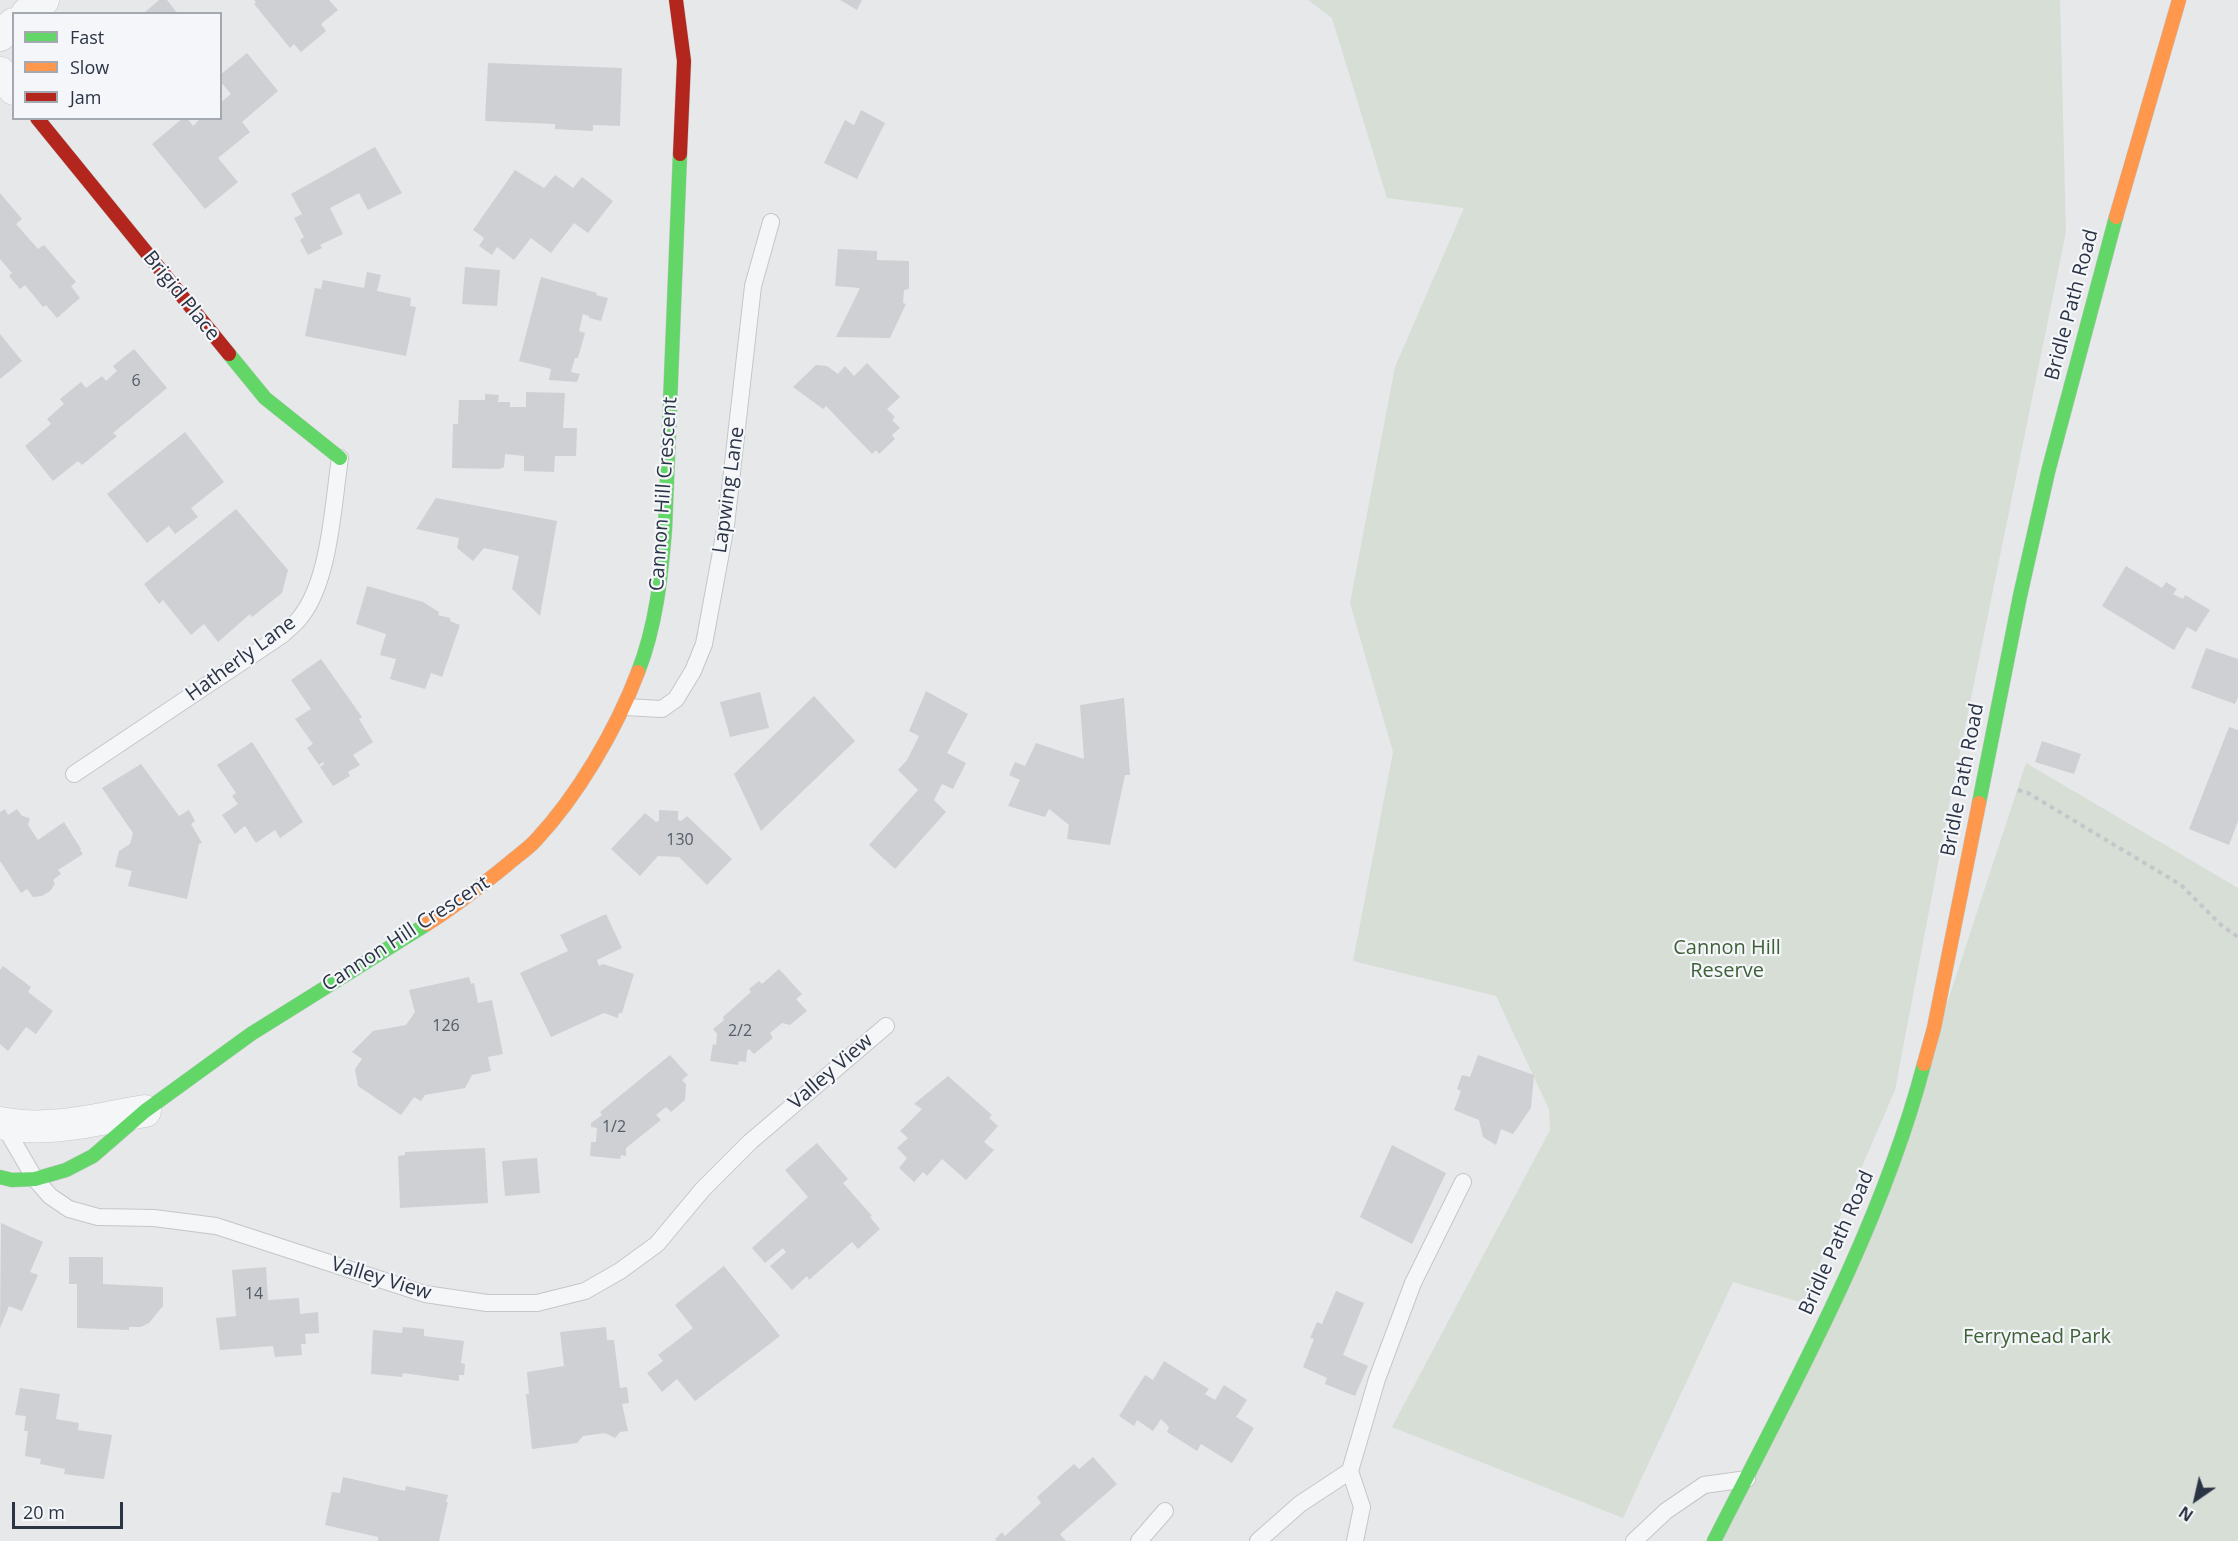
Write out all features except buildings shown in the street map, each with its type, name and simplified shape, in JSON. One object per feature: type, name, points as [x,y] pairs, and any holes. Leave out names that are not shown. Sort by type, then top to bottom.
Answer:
[{"type":"street","points":[[29,12],[43,0]]},
{"type":"street","name":"Cannon Hill Crescent","points":[[0,1177],[12,1180],[35,1179],[66,1170],[93,1156],[146,1111],[251,1034],[461,903],[535,841],[566,802],[600,751],[625,707],[647,649],[660,585],[665,529],[684,61],[676,0]]},
{"type":"street","name":"Bridle Path Road","points":[[1714,1541],[1747,1479],[1868,1224],[1892,1167],[1913,1107],[1934,1028],[1982,781],[2048,472],[2128,170],[2180,0]]},
{"type":"street","points":[[0,35],[12,26]]},
{"type":"street","points":[[0,73],[12,87]]},
{"type":"street","name":"Brigid Place","points":[[39,120],[265,398],[340,458]]},
{"type":"street","name":"Cannon Hill Crescent","points":[[2,1124],[32,1126],[76,1124],[146,1111]]},
{"type":"lane","name":"Lapwing Lane","points":[[625,707],[662,709],[676,699],[693,671],[704,644],[726,525],[753,286],[771,222]]},
{"type":"lane","name":"Hatherly Lane","points":[[74,774],[282,635],[301,617],[314,596],[327,552],[340,458]]},
{"type":"lane","name":"Valley View","points":[[2,1124],[35,1179],[50,1196],[69,1209],[98,1217],[154,1218],[216,1226],[424,1294],[487,1303],[537,1302],[585,1291],[620,1271],[657,1244],[703,1189],[750,1142],[886,1026]]},
{"type":"lane","points":[[1355,1541],[1362,1507],[1350,1471],[1377,1379],[1413,1283],[1463,1182]]},
{"type":"lane","points":[[1258,1541],[1300,1504],[1350,1471]]},
{"type":"lane","points":[[1634,1541],[1666,1511],[1704,1485],[1747,1479]]},
{"type":"lane","points":[[1139,1541],[1165,1511]]},
{"type":"path","points":[[1982,781],[2028,793],[2181,885],[2221,926],[2238,937]]},
{"type":"green space","name":"Cannon Hill Reserve","points":[[1308,0],[2060,0],[2066,232],[1948,811],[1895,1090],[1803,1303],[1733,1282],[1623,1518],[1392,1427],[1550,1130],[1549,1109],[1496,996],[1353,961],[1393,752],[1350,603],[1395,367],[1464,208],[1387,198],[1332,18]]},
{"type":"green space","name":"Ferrymead Park","points":[[2026,763],[2238,888],[2238,1541],[1721,1541],[1913,1107]]},
{"type":"traffic: fast","points":[[638,672],[653,619],[665,529],[680,154]]},
{"type":"traffic: fast","points":[[1979,803],[2020,596],[2048,472],[2116,217]]},
{"type":"traffic: fast","points":[[229,354],[265,398],[340,458]]},
{"type":"traffic: fast","points":[[0,1177],[12,1180],[35,1179],[66,1170],[93,1156],[145,1111],[251,1034],[427,924]]},
{"type":"traffic: fast","points":[[1714,1541],[1803,1367],[1859,1247],[1906,1126],[1924,1064]]},
{"type":"traffic: slow","points":[[2116,217],[2179,0]]},
{"type":"traffic: slow","points":[[427,924],[468,896],[526,849],[552,822],[581,782],[607,739],[638,672]]},
{"type":"traffic: slow","points":[[1924,1064],[1934,1028],[1979,803]]},
{"type":"traffic: jam","points":[[676,0],[684,61],[680,154]]},
{"type":"traffic: jam","points":[[39,120],[229,354]]}]
